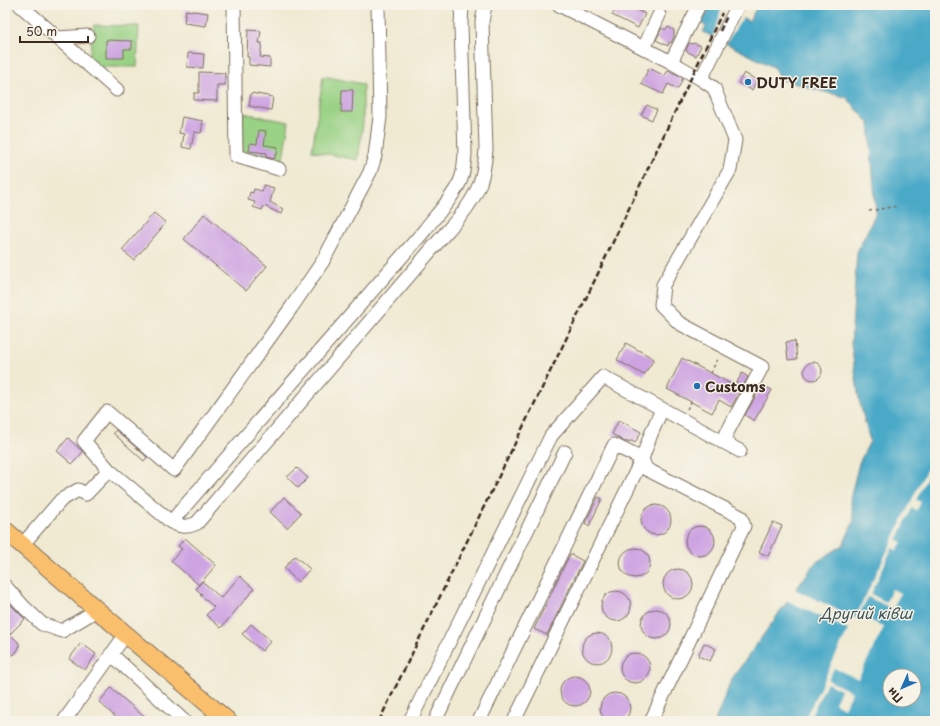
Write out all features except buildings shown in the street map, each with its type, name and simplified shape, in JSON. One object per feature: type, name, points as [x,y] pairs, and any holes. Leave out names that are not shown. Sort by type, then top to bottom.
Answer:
[{"type":"main road","points":[[5,530],[228,721]]},
{"type":"street","points":[[20,5],[117,90]]},
{"type":"street","points":[[234,5],[236,156],[279,169]]},
{"type":"street","points":[[378,5],[380,117],[376,156],[370,172],[323,261],[282,321],[174,470],[107,412],[84,440],[109,470],[171,522],[180,527],[189,527],[197,523],[442,238],[472,199],[480,184],[485,165],[486,150],[482,22],[485,5]]},
{"type":"street","points":[[171,522],[424,231],[454,191],[464,168],[465,154],[461,25],[462,5]]},
{"type":"street","points":[[559,5],[671,62],[714,88],[735,140],[730,170],[663,285],[661,305],[679,324],[762,367],[722,442]]},
{"type":"street","points":[[671,62],[700,5]]},
{"type":"street","points":[[701,79],[738,5]]},
{"type":"street","points":[[644,48],[659,15]]},
{"type":"street","points":[[57,38],[88,36]]},
{"type":"street","points":[[410,721],[551,436],[603,377],[740,451]]},
{"type":"street","points":[[514,721],[642,459],[662,409]]},
{"type":"street","points":[[479,721],[614,445],[642,459],[646,469],[741,517],[744,526],[651,721]]},
{"type":"street","points":[[435,721],[565,452]]},
{"type":"street","points":[[23,544],[61,500],[78,490],[86,494],[109,470]]},
{"type":"street","points":[[5,586],[42,624],[62,632],[82,621],[97,610]]},
{"type":"street","points":[[64,721],[126,634]]},
{"type":"street","points":[[111,654],[184,721]]},
{"type":"path","points":[[869,211],[897,206]]},
{"type":"path","points":[[711,373],[723,346]]},
{"type":"green space","points":[[94,25],[139,26],[137,67],[95,67],[89,59]]},
{"type":"green space","points":[[323,76],[363,84],[363,123],[358,160],[312,151]]},
{"type":"green space","points":[[243,113],[289,122],[282,164],[242,154]]},
{"type":"water","name":"Другий ківш","points":[[711,5],[716,5],[749,21],[758,5],[935,5],[935,721],[715,721],[731,680],[815,563],[843,545],[854,520],[850,499],[859,463],[870,441],[859,400],[851,344],[857,252],[876,213],[869,123],[846,97],[780,79],[775,68],[703,32],[706,26],[701,23]]},
{"type":"pier","points":[[722,6],[744,16],[725,45],[712,39]]},
{"type":"pier","points":[[935,452],[935,461],[916,500],[921,502],[917,510],[912,508],[897,540],[902,542],[897,550],[892,548],[871,594],[886,602],[892,589],[900,593],[893,609],[868,597],[859,615],[884,627],[858,679],[834,668],[828,680],[852,692],[844,708],[835,703],[841,690],[827,683],[810,717],[815,719],[814,721],[804,721],[848,630],[786,600],[794,589],[855,618]]},
{"type":"railway","points":[[379,721],[592,286],[722,13]]},
{"type":"railway","points":[[720,31],[727,16]]},
{"type":"place","name":"DUTY FREE","points":[[748,82]]},
{"type":"place","name":"Customs","points":[[697,386]]}]
